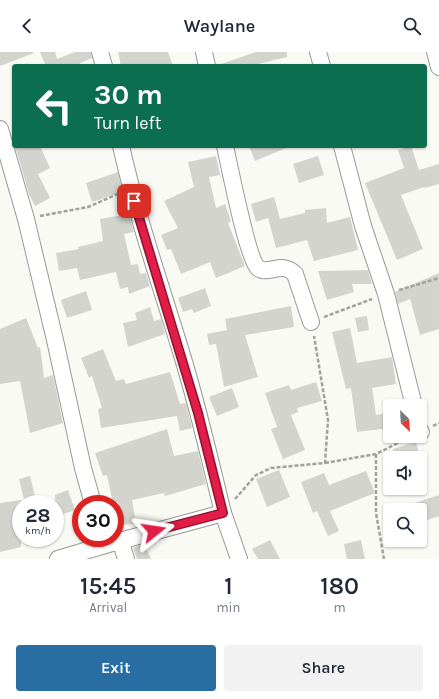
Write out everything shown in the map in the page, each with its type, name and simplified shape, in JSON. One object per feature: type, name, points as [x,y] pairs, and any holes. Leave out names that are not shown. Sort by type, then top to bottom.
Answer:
[{"type":"street","points":[[100,52],[103,64]]},
{"type":"street","points":[[204,52],[207,64]]},
{"type":"street","points":[[318,52],[321,64]]},
{"type":"street","points":[[435,52],[439,67]]},
{"type":"street","points":[[0,129],[26,219],[90,495]]},
{"type":"street","points":[[121,148],[131,188],[198,413],[223,513],[239,559]]},
{"type":"street","points":[[225,148],[241,218],[254,262],[259,268],[266,270],[283,267],[290,269],[295,274],[311,322]]},
{"type":"street","points":[[343,148],[363,226],[386,294],[412,399]]},
{"type":"street","points":[[124,539],[223,513]]},
{"type":"street","points":[[58,559],[89,547]]},
{"type":"street","points":[[122,547],[126,559]]},
{"type":"path","points":[[26,219],[88,207],[131,188]]},
{"type":"path","points":[[325,463],[328,420],[311,322],[386,294],[439,278]]},
{"type":"path","points":[[223,513],[256,475],[271,468],[325,463],[376,454],[398,443]]},
{"type":"path","points":[[376,454],[376,513],[384,559]]},
{"type":"building","points":[[0,52],[33,52],[34,53],[0,66]]},
{"type":"building","points":[[40,52],[55,52],[57,59],[75,52],[91,52],[92,58],[80,64],[45,64]]},
{"type":"building","points":[[118,52],[168,52],[172,64],[121,64]]},
{"type":"building","points":[[256,52],[287,52],[287,57],[258,64],[221,64]]},
{"type":"building","points":[[16,148],[41,148],[50,168],[38,174],[50,198],[35,206],[29,194]]},
{"type":"building","points":[[250,148],[286,148],[255,161]]},
{"type":"building","points":[[412,148],[419,170],[439,164],[439,184],[424,187],[401,195],[423,249],[397,260],[365,183],[404,168],[398,150]]},
{"type":"building","points":[[216,156],[220,175],[209,177],[216,208],[225,204],[231,221],[228,223],[245,266],[216,278],[210,262],[181,274],[171,249],[167,250],[161,235],[178,228],[164,201],[194,187],[188,162]]},
{"type":"building","points":[[318,156],[324,175],[299,183],[293,164]]},
{"type":"building","points":[[118,172],[123,192],[92,202],[86,183]]},
{"type":"building","points":[[274,197],[280,219],[305,213],[305,210],[326,208],[327,223],[350,217],[358,250],[314,261],[307,240],[276,248],[268,218],[256,222],[251,204]]},
{"type":"building","points":[[129,214],[134,232],[124,234],[131,265],[138,264],[140,274],[146,273],[150,286],[129,294],[128,287],[120,289],[116,272],[80,280],[77,268],[59,271],[56,253],[79,249],[78,247],[103,241],[100,219]]},
{"type":"building","points":[[368,270],[372,284],[352,284],[354,292],[327,300],[318,271]]},
{"type":"building","points":[[439,273],[439,329],[420,335],[410,299],[398,304],[395,292]]},
{"type":"building","points":[[205,288],[211,306],[194,313],[192,309],[183,312],[178,298]]},
{"type":"building","points":[[86,291],[92,310],[67,318],[61,300]]},
{"type":"building","points":[[291,306],[294,327],[245,335],[258,377],[224,387],[216,344],[209,345],[207,334],[227,330],[225,319]]},
{"type":"building","points":[[150,307],[154,321],[161,319],[165,334],[128,347],[123,323],[137,320],[135,313]]},
{"type":"building","points":[[367,316],[369,330],[358,332],[355,318]]},
{"type":"building","points":[[26,318],[38,348],[40,347],[44,378],[53,375],[63,423],[30,433],[20,381],[0,384],[0,329]]},
{"type":"building","points":[[350,328],[357,363],[392,357],[396,384],[372,388],[376,415],[383,414],[383,429],[357,432],[351,388],[346,389],[332,332]]},
{"type":"building","points":[[103,349],[116,381],[124,379],[126,384],[170,372],[180,404],[186,403],[192,428],[180,431],[177,416],[101,428],[98,409],[102,408],[92,376],[89,378],[81,358]]},
{"type":"building","points":[[316,382],[322,401],[297,408],[298,412],[291,415],[305,450],[283,459],[271,429],[277,427],[265,393],[289,385],[291,390]]},
{"type":"building","points":[[232,388],[239,407],[217,416],[209,397]]},
{"type":"building","points":[[167,429],[174,456],[198,451],[206,484],[165,496],[164,493],[132,500],[136,524],[124,525],[124,495],[111,495],[107,475],[103,476],[95,453]]},
{"type":"building","points":[[416,443],[418,451],[394,451],[393,449]]},
{"type":"building","points":[[279,470],[290,497],[267,507],[256,479]]},
{"type":"building","points":[[366,471],[375,493],[330,511],[339,531],[328,536],[317,511],[313,513],[301,482],[324,473],[329,485]]},
{"type":"building","points":[[30,476],[35,495],[23,495],[19,479]]},
{"type":"building","points":[[68,490],[72,501],[72,511],[64,514],[64,495],[55,495]]},
{"type":"building","points":[[439,495],[439,516],[427,520],[427,503],[414,503]]},
{"type":"building","points":[[12,501],[12,547],[21,547],[0,552],[0,503]]},
{"type":"building","points":[[270,540],[280,559],[258,559],[252,549]]},
{"type":"building","points":[[361,540],[365,559],[347,559],[344,544]]},
{"type":"building","points":[[144,544],[151,559],[137,559],[133,548]]},
{"type":"route","points":[[134,201],[182,355],[223,513],[154,531]]}]
